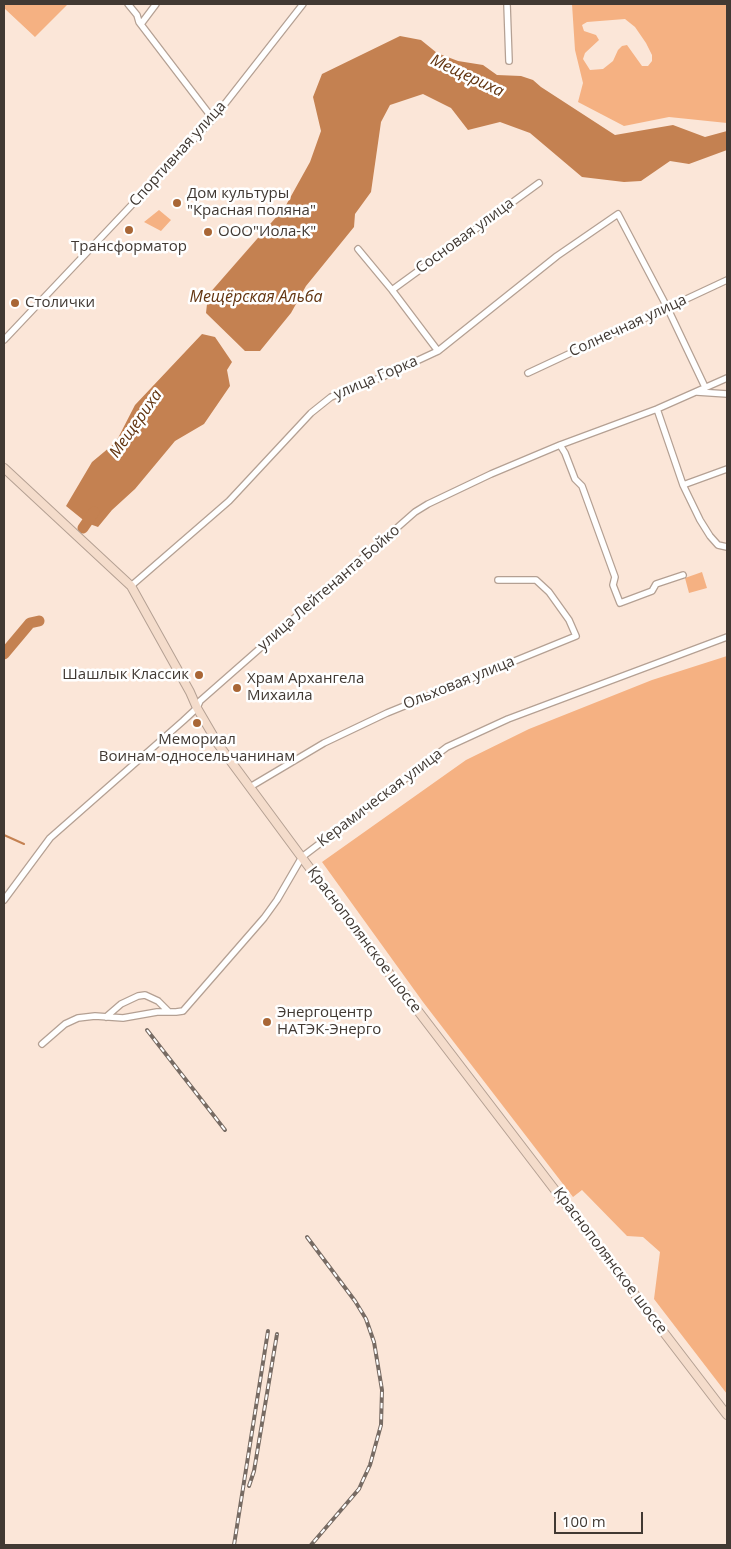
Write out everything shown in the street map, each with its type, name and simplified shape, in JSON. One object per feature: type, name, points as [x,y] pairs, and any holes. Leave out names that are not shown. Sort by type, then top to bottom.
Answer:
[{"type":"main road","name":"Краснополянское шоссе","points":[[4,468],[131,586],[218,744],[727,1415]]},
{"type":"street","points":[[128,4],[212,120]]},
{"type":"street","points":[[141,24],[156,4]]},
{"type":"street","name":"Спортивная улица","points":[[4,340],[212,120],[302,4]]},
{"type":"street","points":[[507,4],[509,61]]},
{"type":"street","name":"Сосновая улица","points":[[392,290],[538,183]]},
{"type":"street","name":"улица Горка","points":[[131,586],[229,501],[311,413],[331,397],[382,378],[438,351],[557,256],[618,214],[667,307]]},
{"type":"street","points":[[358,249],[438,351]]},
{"type":"street","name":"Солнечная улица","points":[[528,373],[727,280]]},
{"type":"street","points":[[667,307],[705,387]]},
{"type":"street","name":"улица Лейтенанта Бойко","points":[[4,900],[50,838],[126,773],[197,708],[200,701],[415,512],[490,474],[560,445],[657,409],[727,378]]},
{"type":"street","points":[[697,392],[727,394]]},
{"type":"street","points":[[657,409],[683,485],[710,536],[718,545],[727,547]]},
{"type":"street","points":[[560,445],[575,479],[582,486],[615,577],[613,585],[620,603],[652,591],[656,584],[682,575]]},
{"type":"street","points":[[683,485],[727,468]]},
{"type":"street","name":"Ольховая улица","points":[[250,787],[324,743],[387,713],[576,636],[569,620],[554,598],[536,580],[498,580]]},
{"type":"street","name":"Керамическая улица","points":[[42,1044],[68,1022],[90,1016],[123,1018],[168,1011],[180,1012],[187,1008],[264,918],[277,900],[302,857],[447,747],[508,719],[727,637]]},
{"type":"street","points":[[106,1017],[121,1004],[138,996],[145,995],[158,1001],[168,1011]]},
{"type":"shaded area","points":[[4,4],[68,4],[35,37],[4,8]]},
{"type":"shaded area","points":[[572,4],[727,4],[727,123],[669,117],[624,126],[578,102],[583,83],[575,50]],"holes":[[[625,19],[635,27],[652,55],[652,61],[648,66],[642,66],[627,45],[622,46],[613,61],[603,69],[590,70],[583,59],[585,53],[599,40],[596,35],[584,31],[582,25],[587,22]]]},
{"type":"shaded area","points":[[159,210],[171,220],[161,231],[144,222]]},
{"type":"shaded area","points":[[702,572],[707,588],[689,593],[685,578]]},
{"type":"shaded area","points":[[727,656],[727,1394],[654,1299],[660,1252],[643,1237],[627,1236],[582,1190],[573,1197],[423,1002],[322,862],[466,760],[529,729],[652,680]]},
{"type":"water","name":"Мещёрская Альба","points":[[400,36],[421,40],[437,53],[458,61],[483,65],[497,75],[521,76],[533,80],[615,135],[673,125],[705,137],[727,131],[727,150],[689,164],[670,161],[641,181],[624,182],[582,177],[530,133],[500,122],[468,130],[451,108],[423,94],[390,105],[381,122],[371,192],[355,214],[354,227],[306,286],[291,313],[260,351],[245,351],[206,313],[208,295],[285,207],[310,162],[321,131],[313,97],[322,74]]},
{"type":"water","points":[[202,334],[215,337],[232,362],[227,370],[230,386],[204,424],[175,441],[135,489],[112,510],[98,527],[87,523],[66,506],[92,462],[116,442],[135,405]]},
{"type":"waterway","name":"Мещериха","points":[[83,528],[94,512]]},
{"type":"waterway","name":"Мещериха","points":[[4,654],[30,623],[39,621]]},
{"type":"waterway","points":[[4,835],[24,844]]},
{"type":"railway","points":[[147,1030],[225,1130]]},
{"type":"railway","points":[[307,1237],[355,1301],[366,1319],[374,1342],[382,1390],[381,1425],[370,1465],[359,1489],[311,1545]]},
{"type":"railway","points":[[234,1545],[268,1331]]},
{"type":"railway","points":[[249,1486],[254,1471],[277,1334]]},
{"type":"place","name":"Дом культуры \"Красная поляна\"","points":[[177,203]]},
{"type":"place","name":"Трансформатор","points":[[129,230]]},
{"type":"place","name":"ООО\"Иола-К\"","points":[[208,232]]},
{"type":"place","name":"Столички","points":[[15,303]]},
{"type":"place","name":"Шашлык Классик","points":[[199,675]]},
{"type":"place","name":"Храм Архангела Михаила","points":[[237,688]]},
{"type":"place","name":"Мемориал Воинам-односельчанинам","points":[[197,723]]},
{"type":"place","name":"Энергоцентр НАТЭК-Энерго","points":[[267,1022]]}]
